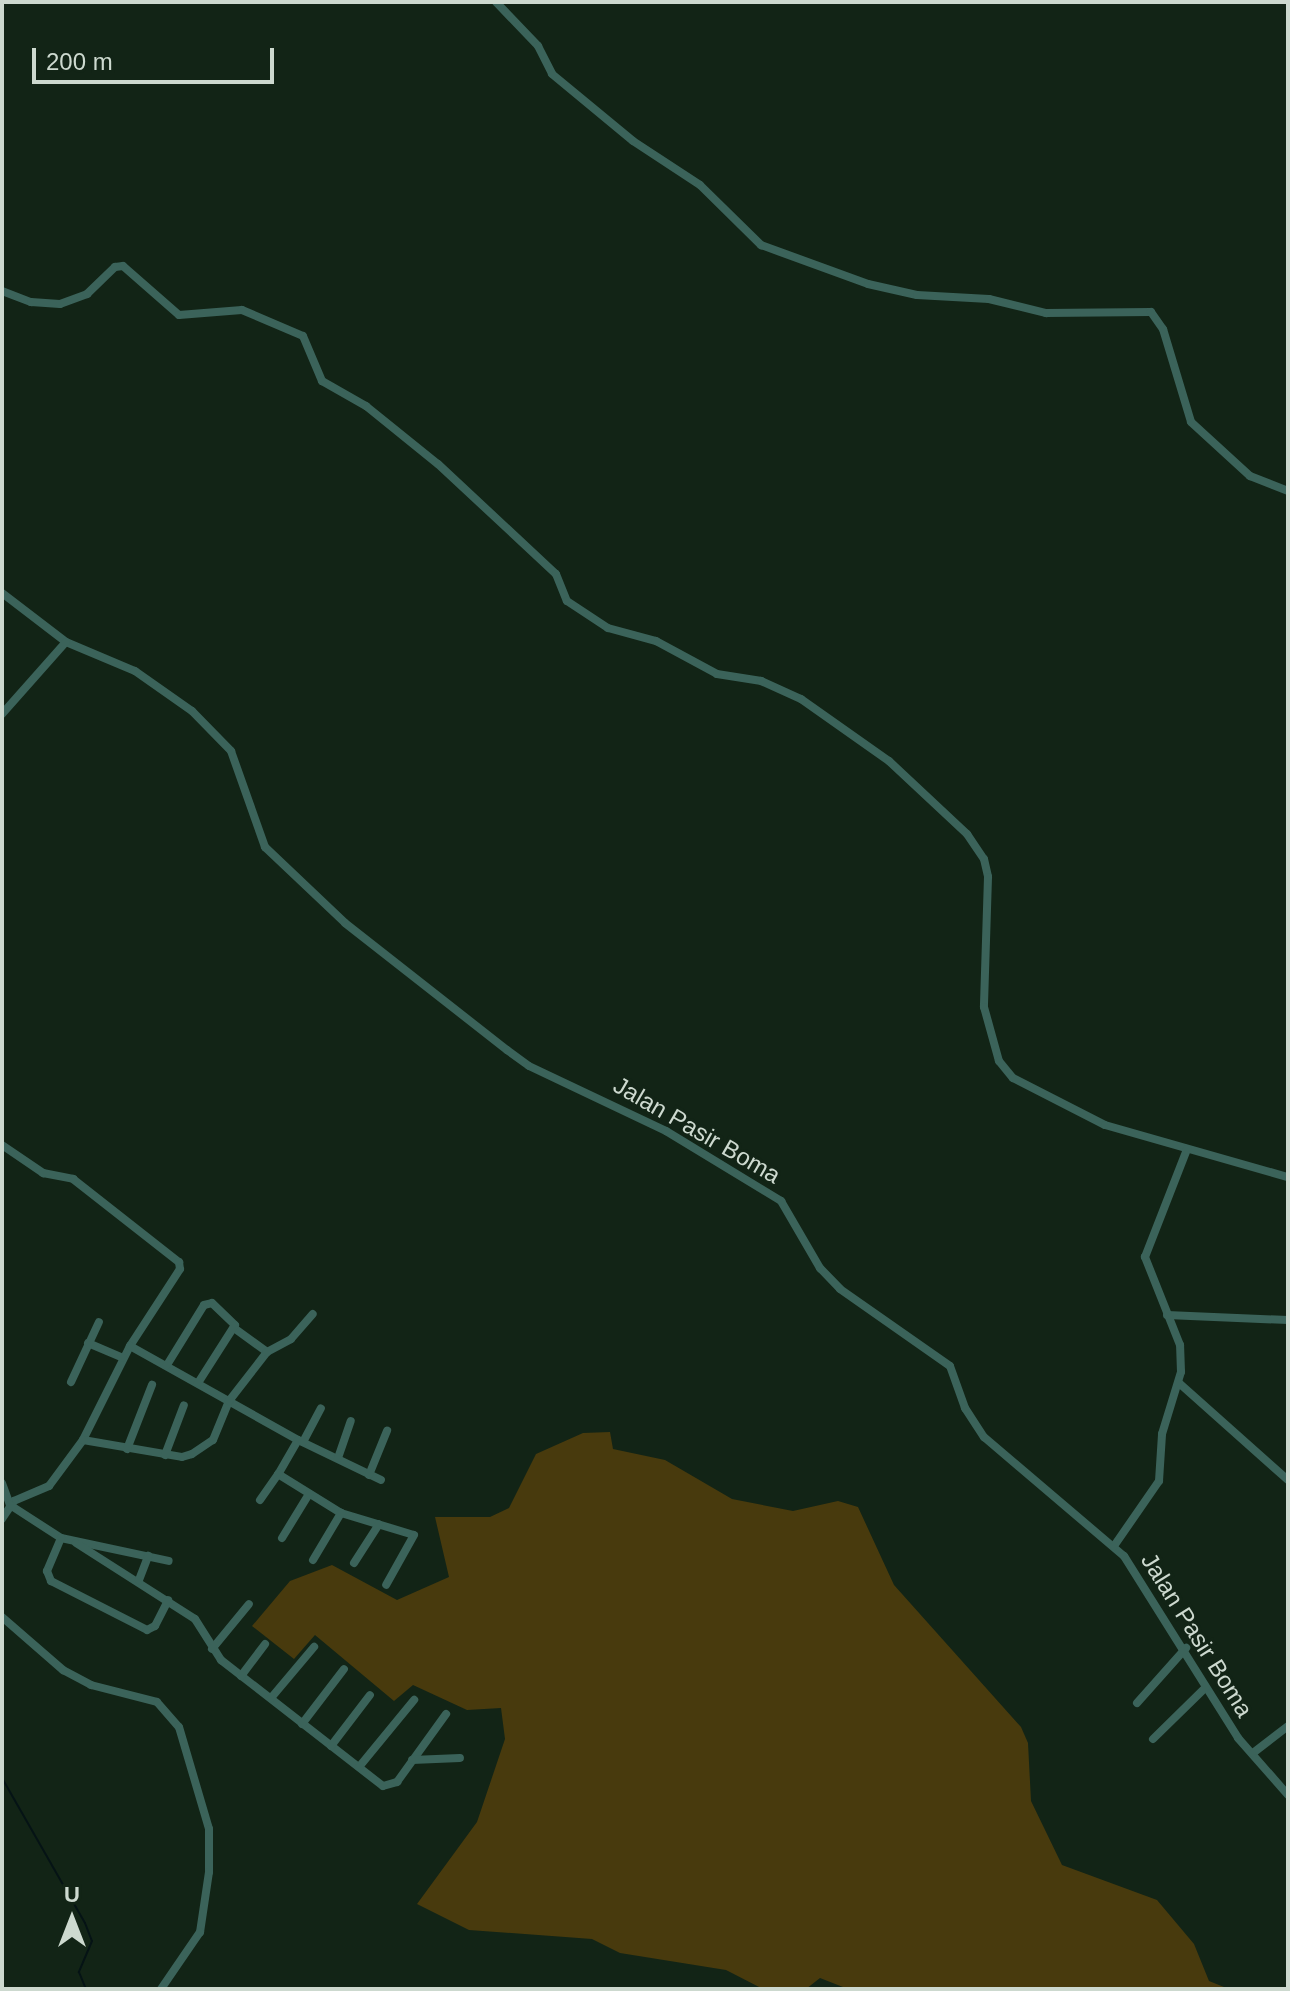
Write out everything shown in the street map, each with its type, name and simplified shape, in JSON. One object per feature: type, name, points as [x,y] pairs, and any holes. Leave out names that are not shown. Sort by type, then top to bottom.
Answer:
[{"type":"street","points":[[496,2],[538,46],[552,74],[633,141],[700,185],[761,245],[909,294],[989,299],[1046,313],[1151,312],[1163,329],[1191,422],[1250,476],[1288,491]]},
{"type":"street","points":[[2,291],[31,302],[60,304],[87,294],[115,267],[123,266],[179,315],[242,310],[303,336],[322,381],[366,406],[438,464],[553,570],[567,601],[608,628],[656,641],[717,674],[761,681],[791,694],[889,761],[926,801],[967,834],[984,859],[988,897],[982,991],[1002,1066],[1022,1084],[1105,1125],[1288,1177]]},
{"type":"street","name":"Jalan Pasir Boma","points":[[2,593],[66,642],[135,671],[192,711],[231,751],[265,847],[345,923],[507,1050],[529,1066],[666,1131],[723,1170],[773,1194],[840,1289],[946,1363],[984,1437],[1114,1546],[1186,1648],[1205,1688],[1288,1795]]},
{"type":"street","points":[[2,714],[66,642]]},
{"type":"street","points":[[2,1145],[43,1173],[73,1179],[179,1262],[180,1275],[130,1346],[83,1440],[49,1486],[10,1505],[2,1519]]},
{"type":"street","points":[[1114,1546],[1159,1481],[1162,1434],[1179,1383],[1182,1353],[1145,1257],[1187,1149]]},
{"type":"street","points":[[167,1365],[206,1303],[231,1317],[234,1328],[267,1352]]},
{"type":"street","points":[[83,1440],[187,1457],[211,1442],[229,1401],[267,1352],[291,1339],[313,1314]]},
{"type":"street","points":[[1167,1315],[1288,1320]]},
{"type":"street","points":[[71,1382],[99,1322]]},
{"type":"street","points":[[198,1383],[234,1328]]},
{"type":"street","points":[[88,1343],[123,1358]]},
{"type":"street","points":[[130,1346],[300,1441],[381,1480]]},
{"type":"street","points":[[1179,1383],[1288,1480]]},
{"type":"street","points":[[127,1449],[152,1385]]},
{"type":"street","points":[[165,1455],[184,1405]]},
{"type":"street","points":[[260,1500],[321,1408]]},
{"type":"street","points":[[338,1458],[351,1421]]},
{"type":"street","points":[[369,1475],[387,1431]]},
{"type":"street","points":[[278,1474],[341,1513],[410,1531],[415,1538],[386,1585]]},
{"type":"street","points":[[2,1483],[10,1505],[61,1538],[169,1561]]},
{"type":"street","points":[[282,1538],[309,1494]]},
{"type":"street","points":[[313,1560],[341,1513]]},
{"type":"street","points":[[354,1563],[379,1524]]},
{"type":"street","points":[[61,1538],[47,1571],[51,1581],[147,1630],[155,1626],[168,1600]]},
{"type":"street","points":[[76,1543],[139,1580],[195,1619],[212,1649],[241,1676],[387,1786],[412,1760],[446,1714]]},
{"type":"street","points":[[139,1580],[148,1556]]},
{"type":"street","points":[[212,1649],[249,1604]]},
{"type":"street","points":[[2,1617],[63,1670],[91,1685],[157,1702],[179,1727],[209,1829],[209,1872],[200,1932],[161,1989]]},
{"type":"street","points":[[241,1676],[265,1644]]},
{"type":"street","points":[[271,1698],[314,1647]]},
{"type":"street","points":[[1137,1703],[1186,1648]]},
{"type":"street","points":[[302,1724],[344,1669]]},
{"type":"street","points":[[1153,1739],[1205,1688]]},
{"type":"street","points":[[331,1746],[370,1695]]},
{"type":"street","points":[[359,1767],[414,1700]]},
{"type":"street","points":[[1253,1753],[1288,1726]]},
{"type":"street","points":[[412,1760],[460,1758]]},
{"type":"shaded area","points":[[610,1432],[613,1449],[665,1460],[732,1499],[793,1511],[838,1501],[858,1507],[894,1585],[1021,1727],[1028,1743],[1031,1801],[1062,1865],[1157,1900],[1194,1944],[1209,1981],[1229,1989],[848,1989],[820,1978],[806,1989],[763,1989],[726,1970],[620,1953],[592,1939],[469,1930],[417,1904],[477,1822],[505,1739],[501,1708],[467,1710],[413,1685],[394,1701],[315,1635],[294,1659],[252,1626],[290,1581],[332,1565],[397,1600],[449,1577],[435,1517],[490,1517],[509,1508],[536,1454],[583,1433]]},
{"type":"waterway","points":[[2,1778],[85,1923],[92,1941],[79,1972],[86,1989]]}]
